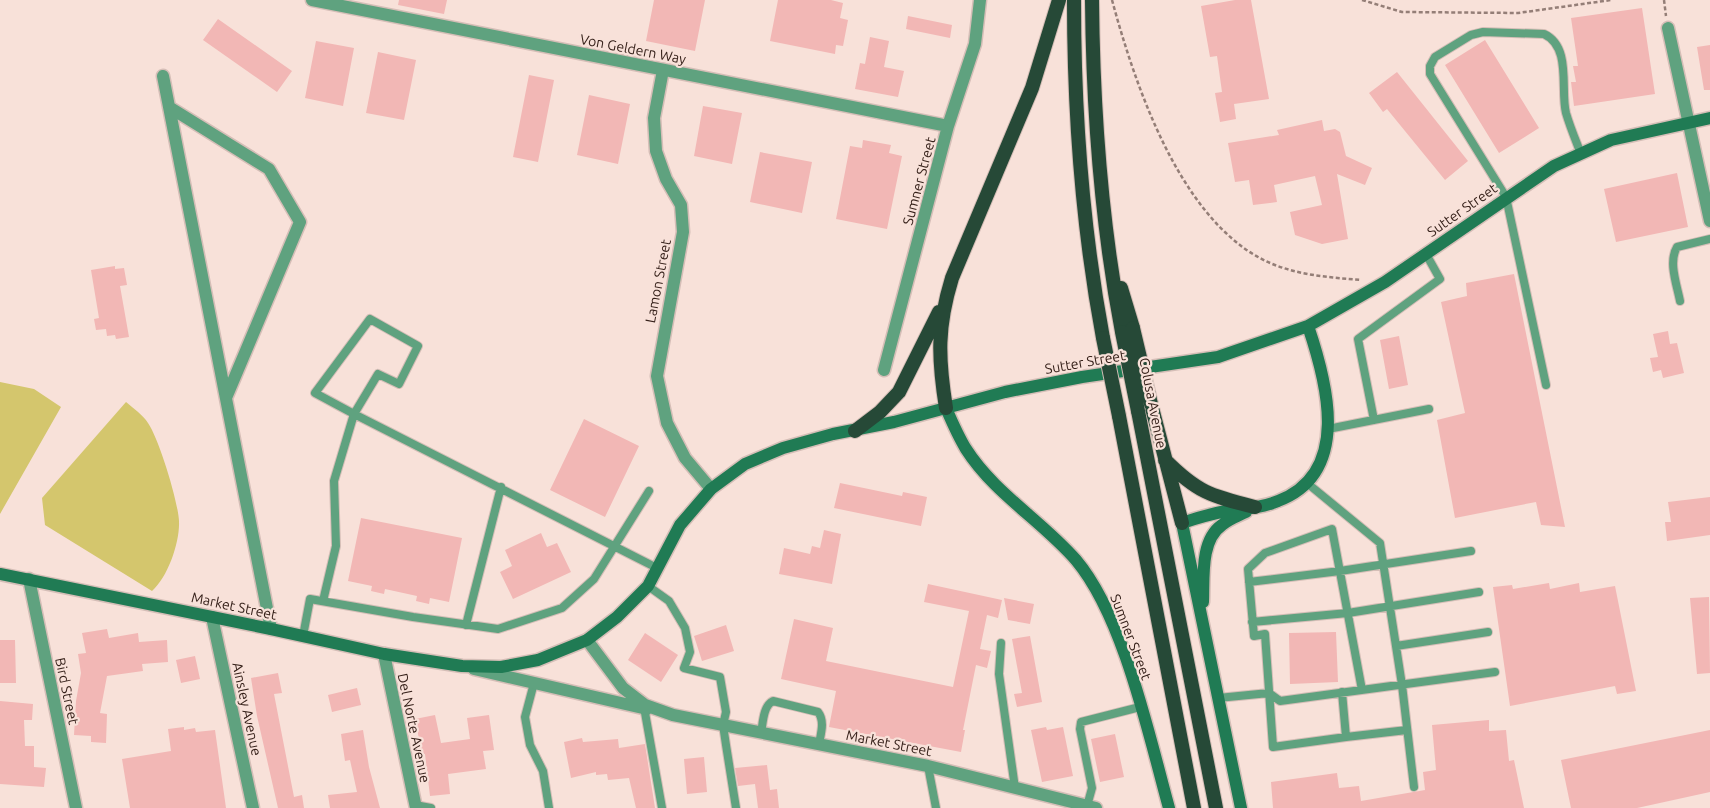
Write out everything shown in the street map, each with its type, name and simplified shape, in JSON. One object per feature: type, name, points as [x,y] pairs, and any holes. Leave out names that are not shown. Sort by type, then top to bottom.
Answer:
[{"type":"highway","points":[[855,431],[880,412],[899,392],[944,302],[952,278],[1032,88],[1059,0]]},
{"type":"highway","points":[[1074,0],[1075,103],[1088,242],[1103,338],[1194,808]]},
{"type":"highway","name":"Colusa Avenue","points":[[1092,0],[1095,128],[1106,234],[1128,330],[1138,411],[1216,808]]},
{"type":"highway","points":[[944,302],[939,335],[941,375],[946,408]]},
{"type":"highway","points":[[1128,330],[1151,404],[1182,522]]},
{"type":"highway","points":[[1165,459],[1182,477],[1202,492],[1255,507]]},
{"type":"main road","name":"Sutter Street","points":[[587,640],[617,617],[648,586],[680,525],[711,489],[745,464],[783,448],[1005,392],[1082,377],[1218,357],[1308,326],[1385,282],[1506,197],[1554,166],[1612,140],[1688,121],[1710,118]]},
{"type":"main road","points":[[1241,808],[1182,522],[1278,501],[1293,494],[1307,483],[1318,468],[1328,429],[1328,412],[1321,366],[1308,326]]},
{"type":"main road","name":"Sumner Street","points":[[946,408],[967,451],[985,472],[1076,561],[1098,594],[1114,628],[1140,707],[1169,808]]},
{"type":"main road","points":[[1202,614],[1206,548],[1210,537],[1220,526],[1255,507]]},
{"type":"main road","name":"Market Street","points":[[0,574],[384,654],[462,666],[501,667],[538,660],[587,640]]},
{"type":"street","name":"Von Geldern Way","points":[[312,0],[948,126]]},
{"type":"street","name":"Sumner Street","points":[[884,370],[948,126],[975,44],[980,0]]},
{"type":"street","points":[[1668,28],[1710,221]]},
{"type":"street","name":"Lamon Street","points":[[663,70],[654,118],[656,151],[666,178],[681,205],[683,232],[657,376],[667,423],[685,458],[711,489]]},
{"type":"street","points":[[163,76],[271,629]]},
{"type":"street","points":[[169,107],[269,169],[300,222],[226,398]]},
{"type":"street","name":"Bird Street","points":[[29,579],[76,808]]},
{"type":"street","name":"Ainsley Avenue","points":[[212,617],[252,808]]},
{"type":"street","name":"Market Street","points":[[587,640],[623,688],[644,706]]},
{"type":"street","name":"Del Norte Avenue","points":[[384,654],[415,806]]},
{"type":"street","name":"Market Street","points":[[462,666],[644,706],[673,715],[928,766],[1015,788],[1061,804],[1092,807]]},
{"type":"lane","points":[[1546,385],[1506,197],[1430,74],[1430,66],[1435,57],[1471,35],[1483,32],[1544,34],[1556,42],[1565,78],[1566,112],[1581,154]]},
{"type":"lane","points":[[1680,301],[1673,259],[1674,252],[1677,248],[1710,240]]},
{"type":"lane","points":[[1374,420],[1358,338],[1440,278],[1426,254]]},
{"type":"lane","points":[[323,601],[336,546],[334,482],[354,414],[378,374],[399,384],[418,346],[370,319],[315,393],[354,414],[502,487],[657,568]]},
{"type":"lane","points":[[1328,429],[1429,409]]},
{"type":"lane","points":[[1307,483],[1380,543],[1402,685],[1414,787]]},
{"type":"lane","points":[[466,626],[502,487]]},
{"type":"lane","points":[[303,636],[310,599],[466,626],[498,629],[562,608],[594,579],[649,491]]},
{"type":"lane","points":[[1362,690],[1332,529],[1265,553],[1248,569],[1254,636],[1265,634],[1273,747],[1407,730]]},
{"type":"lane","points":[[1249,582],[1340,572],[1471,550]]},
{"type":"lane","points":[[648,586],[669,601],[685,628],[690,652],[684,668],[720,677],[726,712],[723,725],[736,808]]},
{"type":"lane","points":[[1252,622],[1348,613],[1479,592]]},
{"type":"lane","points":[[1396,646],[1488,632]]},
{"type":"lane","points":[[1001,643],[999,674],[1015,788]]},
{"type":"lane","points":[[1218,698],[1269,693],[1280,701],[1495,672]]},
{"type":"lane","points":[[534,683],[525,717],[530,745],[543,771],[549,808]]},
{"type":"lane","points":[[1342,692],[1346,737]]},
{"type":"lane","points":[[761,733],[766,709],[768,704],[773,702],[818,712],[822,717],[822,723],[818,744]]},
{"type":"lane","points":[[644,706],[662,808]]},
{"type":"lane","points":[[1092,807],[1092,788],[1080,729],[1081,722],[1140,707]]},
{"type":"lane","points":[[928,766],[936,808]]},
{"type":"lane","points":[[415,806],[431,808]]},
{"type":"path","points":[[1112,0],[1152,120],[1189,189],[1221,231],[1259,258],[1301,274],[1385,282]]},
{"type":"path","points":[[1362,0],[1402,12],[1518,13],[1611,0]]},
{"type":"shaded area","points":[[0,382],[34,389],[61,407],[0,514]]},
{"type":"shaded area","points":[[126,402],[143,417],[152,431],[167,471],[178,512],[179,529],[172,559],[158,585],[152,591],[45,525],[42,498]]},
{"type":"building","points":[[399,0],[447,0],[444,14],[398,5]]},
{"type":"building","points":[[654,0],[705,0],[695,51],[646,41]]},
{"type":"building","points":[[778,0],[831,0],[843,3],[840,18],[848,20],[843,46],[836,45],[835,54],[770,41]]},
{"type":"building","points":[[1235,0],[1251,0],[1269,99],[1234,104],[1236,119],[1220,122],[1215,93],[1222,92],[1217,56],[1210,57],[1201,6]]},
{"type":"building","points":[[1642,8],[1655,94],[1574,106],[1571,82],[1576,82],[1573,66],[1578,66],[1571,18]]},
{"type":"building","points":[[908,16],[952,25],[950,38],[906,29]]},
{"type":"building","points":[[218,19],[292,71],[277,92],[203,40]]},
{"type":"building","points":[[870,37],[889,41],[884,67],[904,71],[898,97],[855,89],[860,63],[865,64]]},
{"type":"building","points":[[1485,40],[1539,128],[1499,153],[1445,65]]},
{"type":"building","points":[[316,41],[354,48],[343,106],[305,98]]},
{"type":"building","points":[[1710,45],[1710,90],[1704,90],[1697,47]]},
{"type":"building","points":[[378,52],[416,60],[404,120],[366,113]]},
{"type":"building","points":[[1397,72],[1468,161],[1445,180],[1387,109],[1383,112],[1369,93]]},
{"type":"building","points":[[529,75],[554,80],[538,162],[513,157]]},
{"type":"building","points":[[589,95],[630,104],[618,164],[577,155]]},
{"type":"building","points":[[703,106],[742,113],[732,164],[694,156]]},
{"type":"building","points":[[1322,120],[1324,131],[1335,129],[1340,132],[1346,156],[1372,168],[1365,185],[1337,174],[1348,239],[1322,244],[1295,235],[1290,212],[1322,205],[1315,176],[1274,185],[1277,202],[1253,205],[1249,180],[1235,182],[1228,143],[1279,135],[1277,130]]},
{"type":"building","points":[[863,140],[891,145],[889,153],[902,156],[887,229],[836,219],[850,146],[862,148]]},
{"type":"building","points":[[760,152],[812,162],[802,213],[750,202]]},
{"type":"building","points":[[1677,173],[1688,227],[1616,242],[1604,189]]},
{"type":"building","points":[[115,266],[115,269],[124,268],[127,285],[120,286],[129,337],[116,339],[115,335],[107,336],[106,329],[96,330],[94,319],[99,318],[91,270]]},
{"type":"building","points":[[1514,274],[1565,527],[1541,525],[1536,502],[1455,518],[1437,420],[1465,413],[1441,302],[1467,296],[1466,283]]},
{"type":"building","points":[[1668,331],[1670,344],[1677,343],[1684,373],[1663,378],[1661,370],[1653,372],[1650,358],[1658,357],[1653,334]]},
{"type":"building","points":[[1399,336],[1408,385],[1389,389],[1380,340]]},
{"type":"building","points":[[584,419],[639,446],[605,517],[550,490]]},
{"type":"building","points":[[840,483],[902,496],[903,492],[927,497],[921,526],[834,508]]},
{"type":"building","points":[[1710,497],[1710,535],[1667,541],[1665,522],[1671,522],[1668,502]]},
{"type":"building","points":[[361,518],[462,538],[449,602],[430,598],[429,604],[416,601],[417,596],[385,589],[384,594],[371,591],[372,586],[348,581]]},
{"type":"building","points":[[824,530],[841,534],[832,584],[779,574],[784,548],[810,554],[812,546],[820,548]]},
{"type":"building","points":[[541,533],[547,547],[557,543],[571,572],[513,599],[500,572],[512,566],[505,550]]},
{"type":"building","points":[[1549,583],[1550,589],[1579,583],[1580,592],[1615,586],[1636,691],[1617,694],[1615,686],[1510,706],[1493,587],[1512,585],[1513,589]]},
{"type":"building","points":[[928,584],[1002,600],[998,618],[987,615],[980,649],[991,651],[987,668],[976,665],[963,730],[965,730],[961,752],[829,727],[836,691],[781,679],[794,619],[833,628],[826,661],[953,687],[969,611],[924,602]]},
{"type":"building","points":[[1709,597],[1710,673],[1697,674],[1690,598]]},
{"type":"building","points":[[1004,598],[1034,604],[1030,624],[1008,620]]},
{"type":"building","points":[[726,625],[734,651],[702,661],[694,636]]},
{"type":"building","points":[[107,629],[109,638],[138,633],[139,642],[167,640],[168,662],[142,664],[143,671],[107,676],[100,713],[107,714],[106,743],[91,742],[91,736],[74,735],[76,701],[81,673],[78,654],[86,653],[82,633]]},
{"type":"building","points":[[1336,632],[1338,682],[1290,684],[1289,633]]},
{"type":"building","points":[[645,633],[678,655],[661,682],[628,660]]},
{"type":"building","points":[[1030,636],[1042,702],[1017,707],[1014,694],[1022,693],[1012,639]]},
{"type":"building","points":[[0,640],[15,640],[16,683],[0,683]]},
{"type":"building","points":[[195,656],[200,679],[181,683],[176,660]]},
{"type":"building","points":[[278,673],[282,693],[274,694],[294,797],[302,795],[304,808],[278,808],[257,716],[251,678]]},
{"type":"building","points":[[357,688],[361,705],[332,712],[328,695]]},
{"type":"building","points":[[0,701],[33,704],[32,720],[24,720],[25,746],[34,746],[34,767],[46,768],[44,787],[0,784]]},
{"type":"building","points":[[435,715],[441,743],[470,739],[467,718],[489,715],[494,750],[483,751],[486,769],[448,774],[450,794],[430,796],[425,754],[422,754],[415,719]]},
{"type":"building","points":[[1489,720],[1489,731],[1506,730],[1509,761],[1514,760],[1524,808],[1273,808],[1271,782],[1337,773],[1339,788],[1359,786],[1361,801],[1425,790],[1423,772],[1436,770],[1432,725]]},
{"type":"building","points":[[184,727],[184,730],[195,728],[196,732],[215,730],[226,808],[130,808],[122,759],[171,751],[168,729]]},
{"type":"building","points":[[1046,727],[1047,730],[1063,727],[1073,776],[1042,782],[1031,730]]},
{"type":"building","points":[[363,730],[369,767],[380,808],[330,808],[328,795],[357,792],[350,760],[345,761],[341,734]]},
{"type":"building","points":[[1710,730],[1710,792],[1637,808],[1571,808],[1561,760]]},
{"type":"building","points":[[1115,734],[1124,777],[1100,782],[1091,739]]},
{"type":"building","points":[[582,738],[583,742],[618,739],[619,748],[645,744],[655,808],[636,808],[629,778],[608,780],[607,774],[596,775],[596,772],[571,778],[564,742]]},
{"type":"building","points":[[704,757],[707,792],[687,794],[684,759]]},
{"type":"building","points":[[767,765],[770,790],[777,789],[779,808],[758,808],[755,784],[738,786],[735,768]]}]
